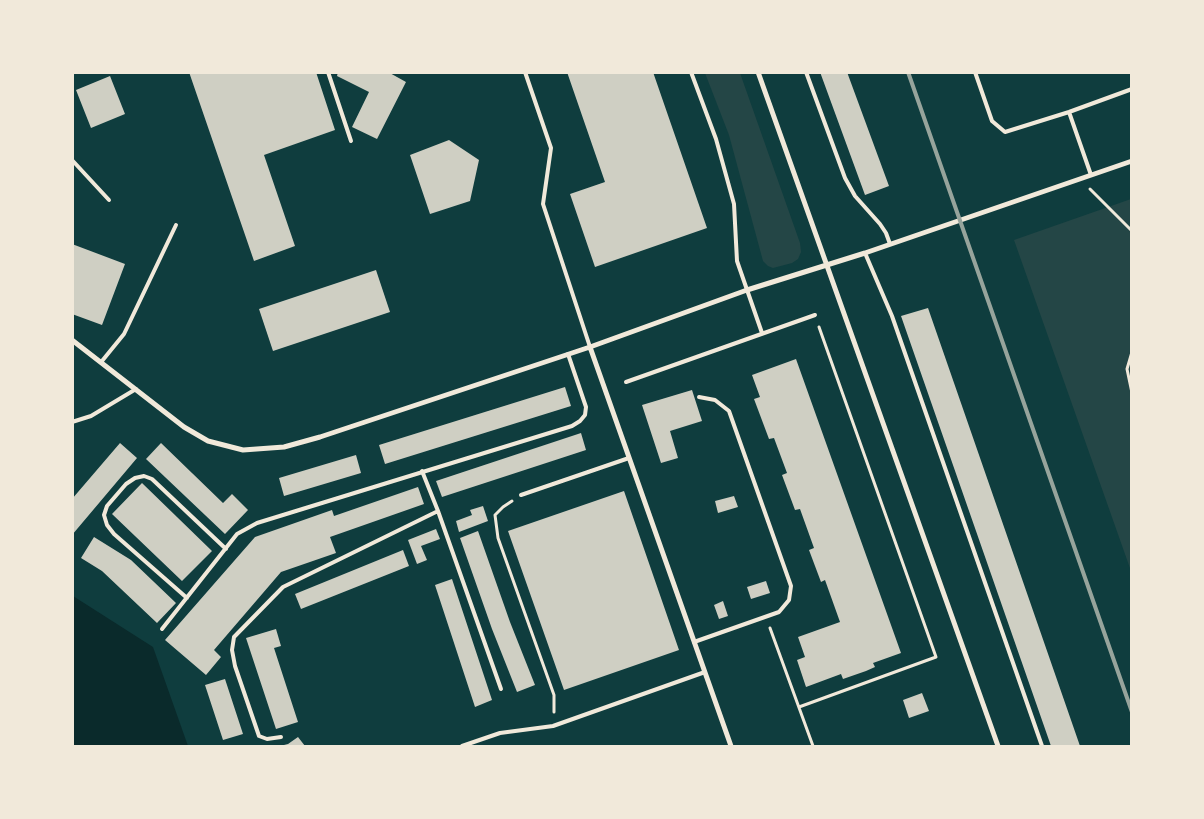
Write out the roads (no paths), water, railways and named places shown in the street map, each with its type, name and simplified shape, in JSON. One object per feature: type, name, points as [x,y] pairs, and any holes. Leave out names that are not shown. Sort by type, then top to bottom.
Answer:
[{"type":"street","points":[[758,72],[998,746]]},
{"type":"street","points":[[72,340],[102,361],[184,427],[208,441],[243,450],[284,447],[320,437],[590,347],[747,290],[866,253],[1132,161]]},
{"type":"street","points":[[590,347],[731,746]]},
{"type":"lane","points":[[328,72],[351,141]]},
{"type":"lane","points":[[525,72],[551,148],[543,204],[590,347]]},
{"type":"lane","points":[[691,72],[716,139],[734,204],[737,261],[762,333]]},
{"type":"lane","points":[[806,72],[845,178],[856,196],[880,224],[890,244]]},
{"type":"lane","points":[[975,72],[992,121],[1005,132],[1070,112],[1132,88]]},
{"type":"lane","points":[[1070,112],[1091,175]]},
{"type":"lane","points":[[72,160],[109,200]]},
{"type":"lane","points":[[102,361],[124,334],[176,225]]},
{"type":"lane","points":[[866,253],[895,326],[1042,746]]},
{"type":"lane","points":[[626,382],[814,315]]},
{"type":"lane","points":[[162,630],[237,534],[257,523],[572,426],[580,421],[585,415],[586,407],[568,354]]},
{"type":"lane","points":[[72,422],[91,416],[136,388]]},
{"type":"lane","points":[[694,642],[780,612],[789,600],[791,586],[728,411],[715,400],[699,397]]},
{"type":"lane","points":[[521,496],[629,458]]},
{"type":"lane","points":[[422,472],[438,511],[500,689]]},
{"type":"lane","points":[[187,598],[114,534],[107,525],[104,515],[107,506],[126,484],[135,478],[144,476],[152,479],[226,548]]},
{"type":"lane","points":[[281,737],[267,739],[259,736],[235,666],[232,650],[234,637],[283,587],[438,511]]},
{"type":"lane","points":[[462,746],[500,733],[553,726],[705,672]]},
{"type":"railway","points":[[908,72],[1132,712]]}]
